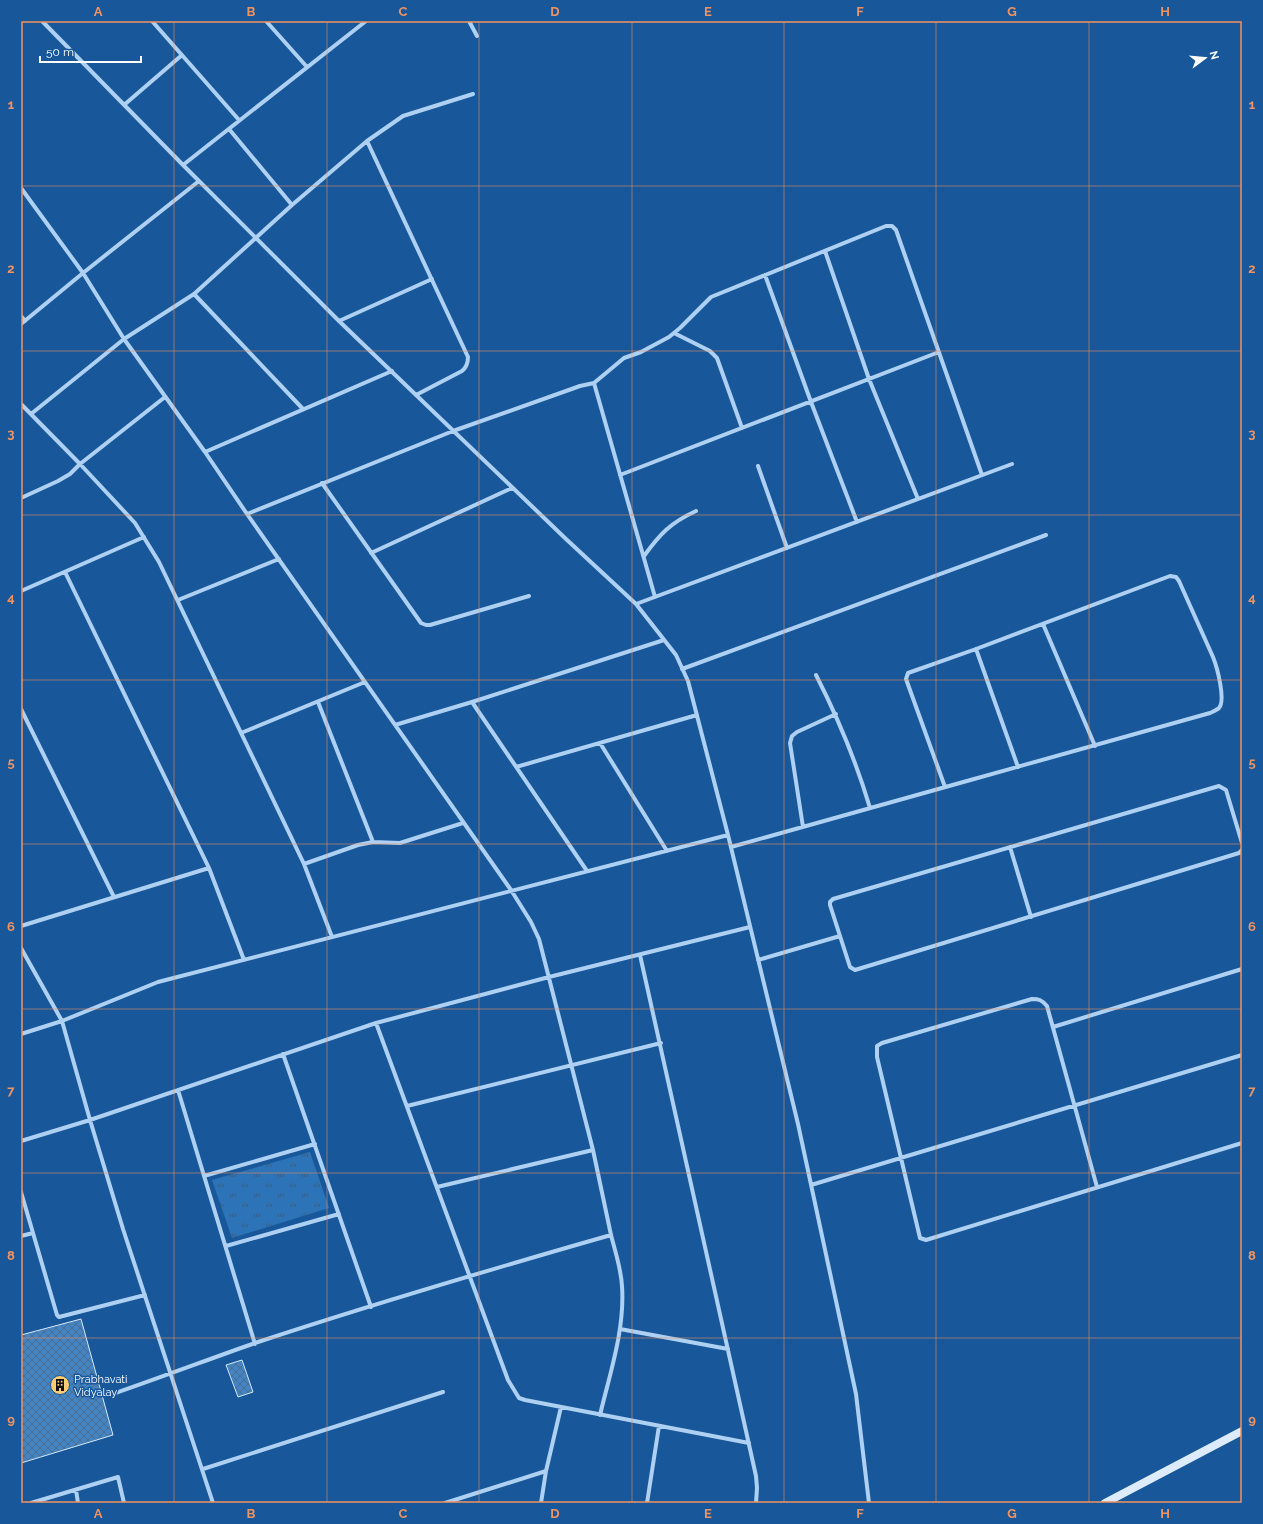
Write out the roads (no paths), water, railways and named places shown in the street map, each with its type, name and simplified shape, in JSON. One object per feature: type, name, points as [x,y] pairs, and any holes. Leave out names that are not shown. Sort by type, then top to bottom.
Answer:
[{"type":"street","points":[[42,21],[199,182],[257,238],[338,321],[512,488],[636,604],[676,655],[688,681],[697,714],[731,847],[798,1124],[856,1394],[869,1503]]},
{"type":"street","points":[[152,21],[239,120]]},
{"type":"street","points":[[266,21],[307,67]]},
{"type":"street","points":[[183,165],[366,21]]},
{"type":"street","points":[[469,21],[477,36]]},
{"type":"street","points":[[124,105],[182,55]]},
{"type":"street","points":[[31,414],[124,340],[194,294],[257,238],[292,204],[367,141],[403,116],[473,94]]},
{"type":"street","points":[[229,129],[292,204]]},
{"type":"street","points":[[367,141],[468,357],[466,368],[462,371],[416,395]]},
{"type":"street","points":[[21,316],[23,322],[199,182]]},
{"type":"street","points":[[21,188],[83,273],[124,340],[205,452],[246,514],[511,890],[536,932],[593,1150],[622,1286],[620,1329],[600,1415]]},
{"type":"street","points":[[246,514],[453,431],[580,386],[594,383],[624,358],[641,352],[674,333],[711,297],[886,226],[892,226],[896,230],[982,475]]},
{"type":"street","points":[[825,251],[869,379],[918,499]]},
{"type":"street","points":[[765,275],[811,402],[857,522]]},
{"type":"street","points":[[338,321],[432,279]]},
{"type":"street","points":[[194,294],[303,410]]},
{"type":"street","points":[[674,333],[710,351],[717,358],[742,428]]},
{"type":"street","points":[[620,475],[939,352]]},
{"type":"street","points":[[205,452],[392,372]]},
{"type":"street","points":[[594,383],[655,597]]},
{"type":"street","points":[[21,498],[70,474],[80,464],[165,397]]},
{"type":"street","points":[[21,404],[135,523],[159,562],[304,864],[332,936]]},
{"type":"street","points":[[636,604],[1012,464]]},
{"type":"street","points":[[758,466],[787,548]]},
{"type":"street","points":[[322,483],[421,623],[430,625],[529,596]]},
{"type":"street","points":[[371,553],[512,488]]},
{"type":"street","points":[[644,556],[659,536],[672,524],[696,511]]},
{"type":"street","points":[[682,669],[1046,535]]},
{"type":"street","points":[[21,591],[144,537]]},
{"type":"street","points":[[178,600],[279,559]]},
{"type":"street","points":[[65,572],[209,868],[244,960]]},
{"type":"street","points":[[731,847],[1094,746],[1210,713],[1219,709],[1221,702],[1218,670],[1176,577],[1170,576],[1044,624],[908,673],[906,679],[945,787]]},
{"type":"street","points":[[1044,624],[1094,746]]},
{"type":"street","points":[[395,725],[472,702],[664,640]]},
{"type":"street","points":[[976,649],[1018,767]]},
{"type":"street","points":[[816,674],[836,714],[853,755],[870,808]]},
{"type":"street","points":[[242,733],[365,682]]},
{"type":"street","points":[[318,702],[373,842]]},
{"type":"street","points":[[472,702],[587,871]]},
{"type":"street","points":[[22,711],[114,897]]},
{"type":"street","points":[[516,767],[697,714]]},
{"type":"street","points":[[803,827],[790,743],[792,736],[797,732],[836,714]]},
{"type":"street","points":[[600,743],[666,851]]},
{"type":"street","points":[[1242,843],[1226,790],[1219,786],[834,899],[830,902],[830,905],[850,968],[855,970],[1239,853],[1242,850]]},
{"type":"street","points":[[304,864],[358,844],[373,842],[400,843],[463,823]]},
{"type":"street","points":[[21,1034],[62,1020],[158,982],[728,835]]},
{"type":"street","points":[[1010,847],[1031,916]]},
{"type":"street","points":[[21,926],[209,868]]},
{"type":"street","points":[[21,1141],[90,1120],[376,1023],[549,977],[750,927]]},
{"type":"street","points":[[758,960],[840,936]]},
{"type":"street","points":[[21,948],[62,1020],[90,1120],[213,1503]]},
{"type":"street","points":[[640,955],[661,1043],[756,1476],[756,1503]]},
{"type":"street","points":[[1053,1027],[1242,969]]},
{"type":"street","points":[[1097,1187],[1047,1006],[1039,1000],[1032,1000],[882,1043],[877,1046],[877,1057],[900,1158],[920,1238],[922,1240],[926,1240],[1242,1143]]},
{"type":"street","points":[[376,1023],[508,1380],[519,1398],[748,1443]]},
{"type":"street","points":[[406,1106],[661,1043]]},
{"type":"street","points":[[283,1054],[371,1307]]},
{"type":"street","points":[[811,1185],[1242,1054]]},
{"type":"street","points":[[178,1090],[255,1344]]},
{"type":"street","points":[[204,1176],[315,1144]]},
{"type":"street","points":[[437,1188],[593,1150]]},
{"type":"street","points":[[21,1192],[57,1315],[59,1317],[145,1295]]},
{"type":"street","points":[[226,1246],[339,1214]]},
{"type":"street","points":[[21,1236],[33,1233]]},
{"type":"street","points":[[110,1394],[255,1344],[371,1307],[469,1276],[611,1235]]},
{"type":"street","points":[[620,1329],[728,1349]]},
{"type":"street","points":[[203,1469],[444,1392]]},
{"type":"street","points":[[541,1503],[546,1471],[561,1407]]},
{"type":"street","points":[[647,1503],[659,1426]]},
{"type":"street","points":[[1105,1503],[1242,1431]]},
{"type":"street","points":[[445,1503],[546,1471]]},
{"type":"street","points":[[30,1503],[38,1502],[118,1477],[124,1503]]},
{"type":"street","points":[[76,1490],[78,1503]]},
{"type":"place","name":"Prabhavati Vidyalay","points":[[60,1385]]}]
